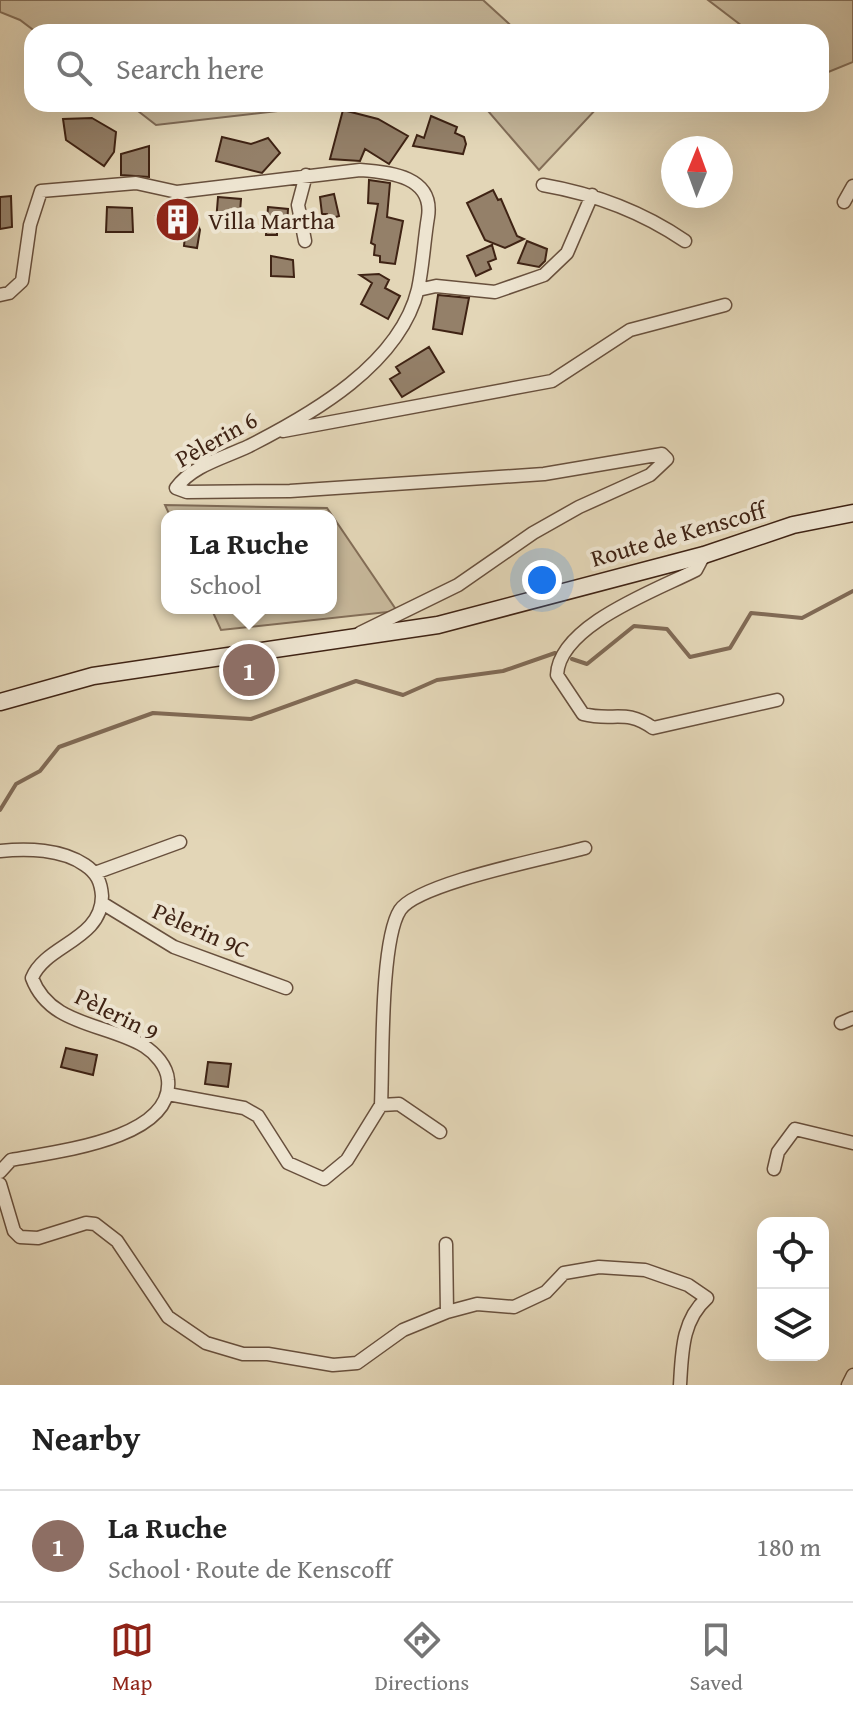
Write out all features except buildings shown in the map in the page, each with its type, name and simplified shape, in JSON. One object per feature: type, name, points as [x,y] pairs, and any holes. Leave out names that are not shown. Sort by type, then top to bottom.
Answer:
[{"type":"main road","name":"Route de Kenscoff","points":[[0,702],[93,676],[438,625],[704,555],[793,525],[853,513]]},
{"type":"street","name":"Pèlerin 6","points":[[0,295],[9,293],[22,281],[30,225],[41,191],[136,183],[177,192],[360,170],[390,172],[415,183],[426,192],[429,206],[418,290],[395,334],[366,372],[329,400],[272,433],[186,476],[176,488],[187,492],[290,491],[544,474],[662,454],[667,459],[650,475],[579,507],[533,533],[458,585],[350,638]]},
{"type":"street","points":[[305,241],[298,205],[306,175]]},
{"type":"street","points":[[543,185],[592,195],[653,219],[685,241]]},
{"type":"street","points":[[844,202],[853,186]]},
{"type":"street","points":[[418,290],[436,286],[495,292],[544,275],[567,253],[592,195]]},
{"type":"street","points":[[272,433],[552,381],[630,330],[725,305]]},
{"type":"street","points":[[704,555],[696,570],[582,631],[567,648],[557,675],[583,714],[597,718],[637,716],[653,728],[777,700]]},
{"type":"street","points":[[95,873],[180,842]]},
{"type":"street","points":[[0,1172],[11,1160],[94,1143],[127,1132],[159,1109],[168,1094],[244,1108],[258,1116],[288,1163],[324,1179],[347,1160],[381,1105],[388,963],[400,910],[417,894],[505,867],[585,848]]},
{"type":"street","points":[[0,851],[54,854],[82,863],[95,873],[101,886],[102,903]]},
{"type":"street","name":"Pèlerin 9C","points":[[102,903],[174,947],[286,988]]},
{"type":"street","name":"Pèlerin 9","points":[[102,903],[84,932],[35,970],[32,978],[36,989],[63,1016],[151,1052],[168,1075],[168,1094]]},
{"type":"street","points":[[381,1105],[399,1104],[440,1132]]},
{"type":"street","points":[[774,1169],[778,1152],[795,1129],[853,1143]]},
{"type":"street","points":[[0,1184],[14,1231],[20,1237],[38,1238],[86,1223],[95,1224],[117,1241],[168,1317],[206,1343],[243,1354],[268,1354],[333,1365],[357,1363],[403,1330],[477,1304],[514,1307],[546,1292],[564,1273],[599,1267],[645,1270],[688,1285],[707,1298],[693,1310],[684,1337],[680,1385]]},
{"type":"street","points":[[446,1244],[447,1312]]},
{"type":"street","points":[[848,1385],[853,1375]]},
{"type":"shaded area","points":[[0,0],[483,0],[509,24],[25,24],[0,12]]},
{"type":"shaded area","points":[[708,0],[853,0],[853,62],[829,72],[829,24],[740,24]]},
{"type":"shaded area","points":[[139,112],[269,112],[156,125]]},
{"type":"shaded area","points":[[489,112],[593,112],[539,170]]},
{"type":"shaded area","points":[[165,505],[328,510],[167,510]]},
{"type":"shaded area","points":[[337,523],[397,611],[221,630],[214,614],[337,614]]},
{"type":"waterway","points":[[572,659],[587,664],[634,626],[667,629],[690,657],[730,648],[751,613],[802,618],[853,591]]},
{"type":"waterway","points":[[0,810],[16,784],[40,771],[59,747],[153,713],[251,719],[356,681],[403,695],[437,680],[503,671],[555,653]]},
{"type":"place","name":"Villa Martha","points":[[177,220]]},
{"type":"place","name":"La Ruche","points":[[249,670]]}]
